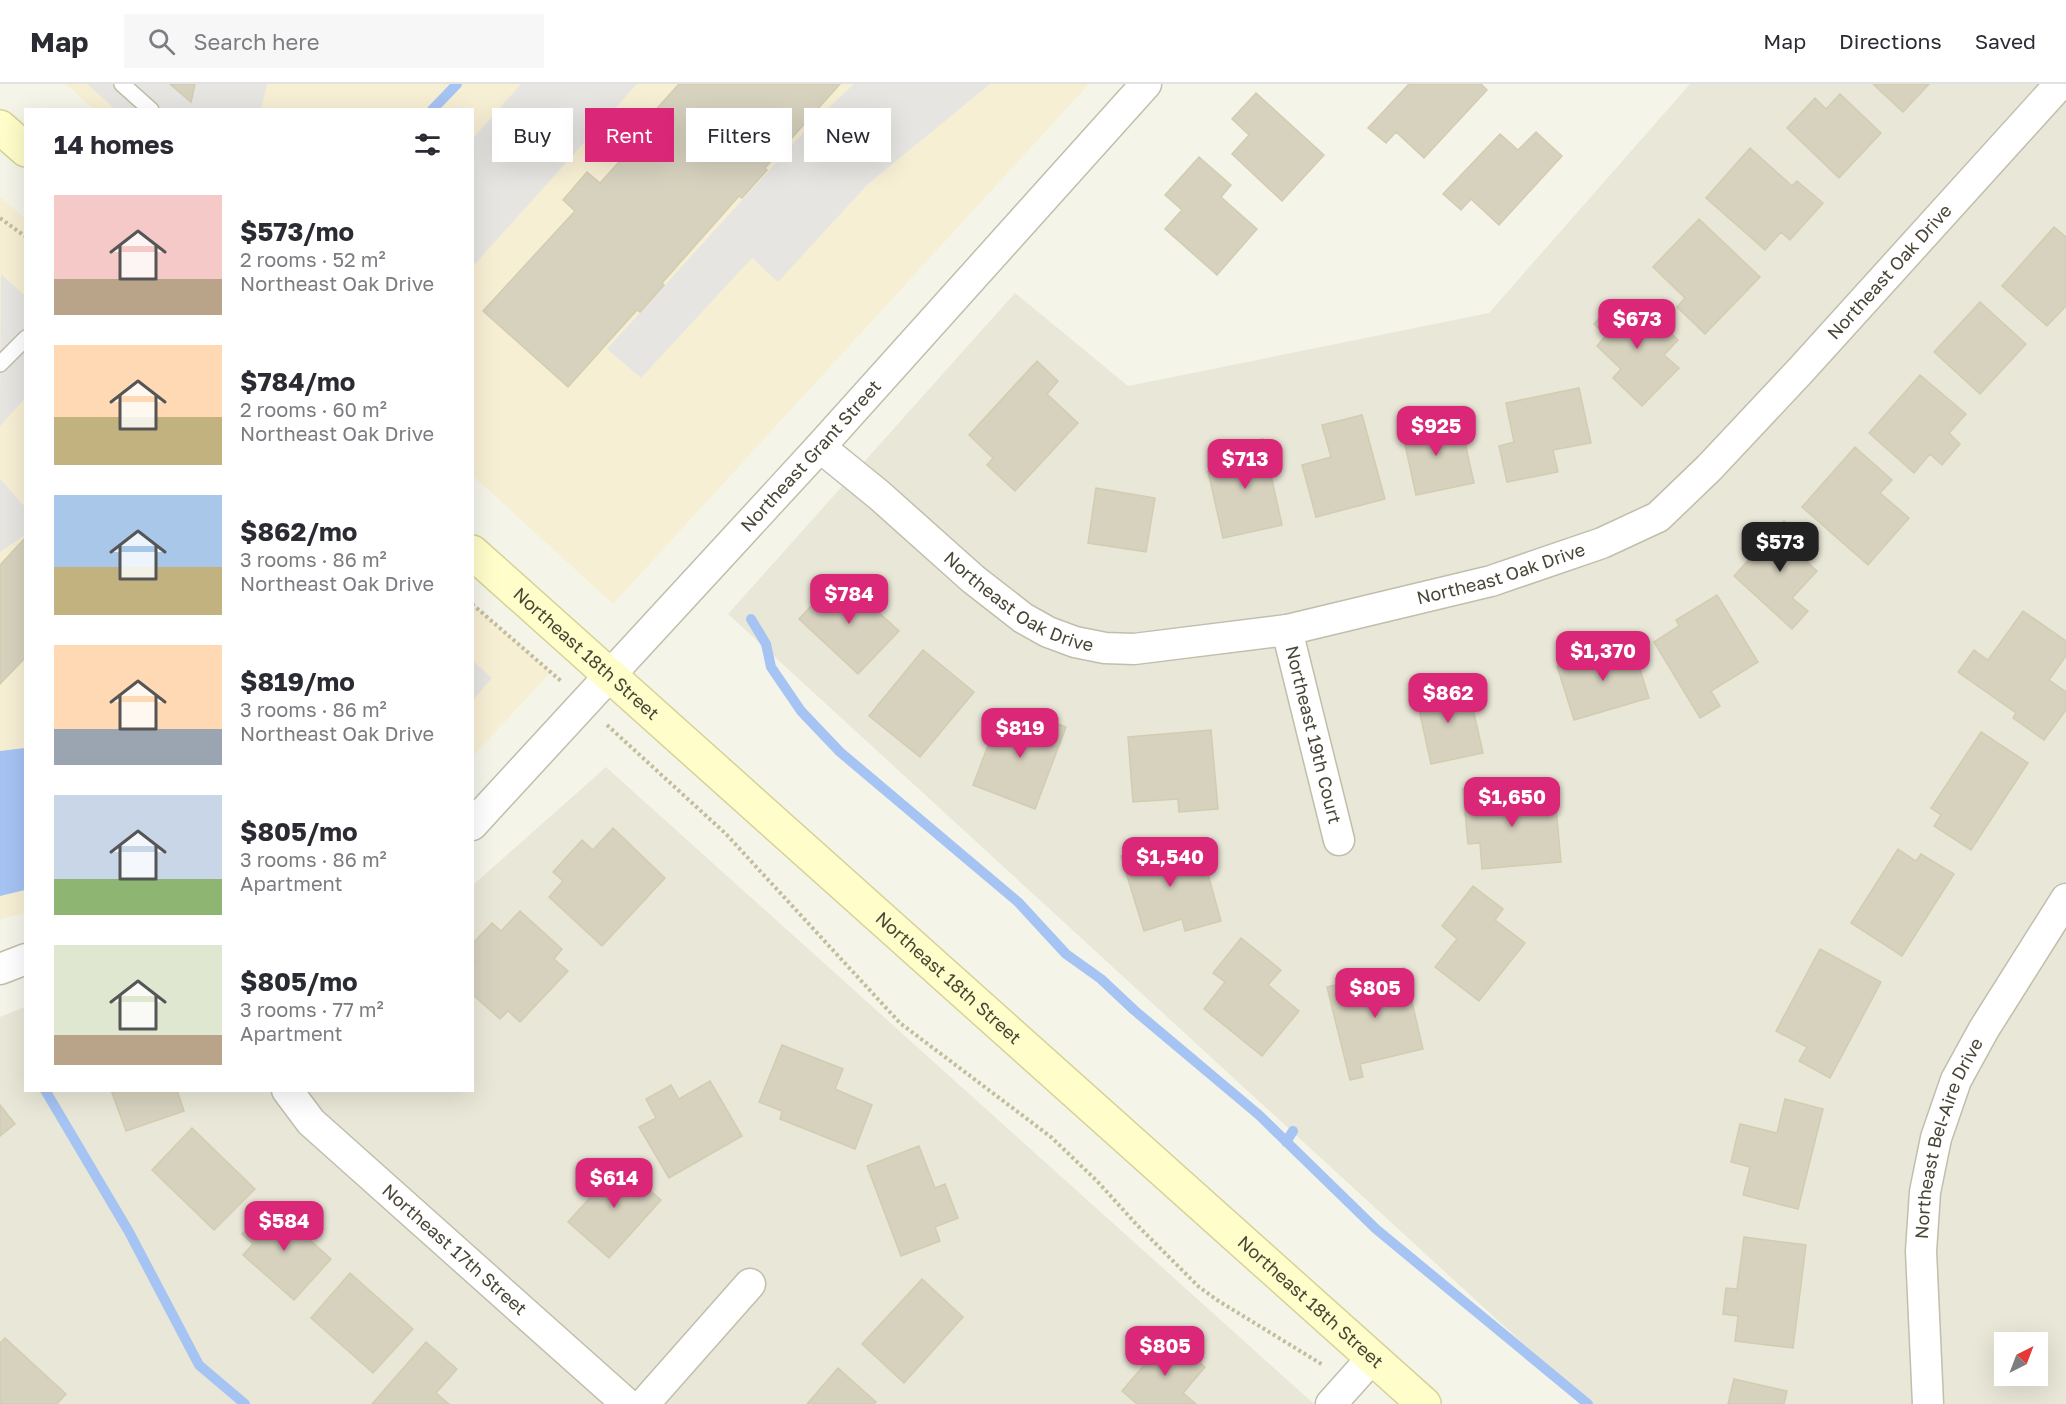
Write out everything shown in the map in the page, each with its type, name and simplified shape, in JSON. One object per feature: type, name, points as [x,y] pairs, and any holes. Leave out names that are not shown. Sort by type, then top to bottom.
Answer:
[{"type":"main road","points":[[0,127],[24,148]]},
{"type":"main road","name":"Northeast 18th Street","points":[[474,554],[1424,1404]]},
{"type":"street","name":"Northeast Grant Street","points":[[474,823],[820,447],[1146,84]]},
{"type":"street","name":"Northeast Oak Drive","points":[[820,447],[879,495],[998,600],[1048,632],[1075,642],[1095,646],[1134,649],[1287,630],[1491,581],[1602,543],[1658,517],[1709,468],[1793,378],[2060,84]]},
{"type":"street","name":"Northeast 19th Court","points":[[1287,630],[1339,840]]},
{"type":"street","name":"Northeast Bel-Aire Drive","points":[[1928,1404],[1921,1251],[1925,1192],[1936,1137],[1956,1080],[1984,1029],[2066,899]]},
{"type":"street","points":[[0,969],[24,960]]},
{"type":"street","name":"Northeast 17th Street","points":[[288,1092],[311,1122],[627,1404]]},
{"type":"street","points":[[644,1404],[750,1284]]},
{"type":"street","points":[[1339,1395],[1373,1357]]},
{"type":"lane","points":[[122,84],[149,108]]},
{"type":"lane","points":[[0,364],[24,340]]},
{"type":"path","points":[[0,218],[24,236]]},
{"type":"path","points":[[474,606],[726,834],[900,1023],[1051,1137],[1097,1181],[1199,1287],[1322,1364],[1339,1395]]},
{"type":"shaded area","points":[[66,84],[1089,84],[613,604],[474,477],[474,108],[92,108]]},
{"type":"shaded area","points":[[87,84],[170,84],[190,102],[195,84],[267,84],[261,108],[114,108]]},
{"type":"shaded area","points":[[521,84],[637,84],[615,108],[585,108],[585,142],[573,155],[573,108],[500,108]]},
{"type":"shaded area","points":[[854,84],[990,84],[868,184],[778,282],[752,258],[641,378],[607,349],[777,162],[792,162],[792,145],[804,132],[804,162],[891,162],[891,108],[828,108]]},
{"type":"shaded area","points":[[1690,84],[2066,84],[2066,1404],[1589,1404],[728,614],[1015,293],[1128,386],[1489,313]]},
{"type":"shaded area","points":[[492,117],[492,162],[567,162],[474,265],[474,137]]},
{"type":"shaded area","points":[[0,197],[24,217],[24,913],[0,919]]},
{"type":"shaded area","points":[[1,274],[24,295],[24,399],[0,426]]},
{"type":"shaded area","points":[[0,479],[24,506],[24,536],[0,552]]},
{"type":"shaded area","points":[[474,605],[551,672],[474,755]]},
{"type":"shaded area","points":[[474,662],[492,678],[474,699]]},
{"type":"shaded area","points":[[606,767],[1314,1404],[0,1404],[0,1017],[24,1007],[24,1092],[474,1092],[474,884]]},
{"type":"water","points":[[24,748],[24,890],[0,896],[0,751]]},
{"type":"building","points":[[170,84],[195,84],[191,102]]},
{"type":"building","points":[[679,84],[840,84],[819,108],[804,108],[804,124],[792,138],[792,108],[686,108],[686,162],[770,162],[765,168],[767,170],[742,198],[739,196],[662,283],[664,285],[640,312],[637,310],[568,387],[483,311],[575,211],[563,200],[587,172],[600,183],[619,162],[674,162],[674,108],[657,108]]},
{"type":"building","points":[[1409,84],[1481,84],[1487,90],[1424,158],[1396,132],[1386,143],[1368,128]]},
{"type":"building","points":[[1873,84],[1929,84],[1903,112]]},
{"type":"building","points":[[1256,93],[1324,155],[1282,201],[1232,154],[1249,135],[1232,119]]},
{"type":"building","points":[[1840,94],[1881,133],[1839,178],[1787,128],[1815,98],[1826,109]]},
{"type":"building","points":[[1536,132],[1562,156],[1499,225],[1471,199],[1461,210],[1443,194],[1500,134],[1518,150]]},
{"type":"building","points":[[1750,148],[1792,186],[1797,181],[1823,203],[1790,240],[1781,232],[1765,250],[1706,198]]},
{"type":"building","points":[[1199,157],[1231,185],[1221,197],[1257,229],[1217,275],[1165,229],[1182,210],[1165,195]]},
{"type":"building","points":[[1699,219],[1760,277],[1705,334],[1677,307],[1685,298],[1653,267]]},
{"type":"building","points":[[2054,227],[2066,237],[2066,306],[2047,326],[2002,286]]},
{"type":"building","points":[[1637,301],[1678,340],[1664,355],[1679,368],[1642,406],[1613,378],[1621,369],[1597,346],[1606,335],[1594,324],[1611,305],[1623,316]]},
{"type":"building","points":[[1980,302],[2026,344],[1980,394],[1934,352]]},
{"type":"building","points":[[1037,361],[1058,381],[1047,394],[1078,423],[1015,491],[987,465],[993,458],[969,435]]},
{"type":"building","points":[[1920,375],[1966,414],[1949,433],[1960,444],[1942,465],[1930,454],[1914,473],[1869,433]]},
{"type":"building","points":[[1579,388],[1591,443],[1553,450],[1558,472],[1507,482],[1499,446],[1514,442],[1506,403]]},
{"type":"building","points":[[1362,415],[1385,499],[1316,517],[1302,465],[1331,457],[1322,425]]},
{"type":"building","points":[[1441,417],[1444,433],[1462,429],[1474,483],[1416,495],[1401,426]]},
{"type":"building","points":[[1263,439],[1282,525],[1223,538],[1208,471],[1223,468],[1219,448]]},
{"type":"building","points":[[1855,447],[1892,480],[1880,493],[1909,518],[1868,565],[1802,507]]},
{"type":"building","points":[[1096,488],[1155,498],[1146,552],[1088,543]]},
{"type":"building","points":[[1784,521],[1814,548],[1804,559],[1817,571],[1792,598],[1808,611],[1792,629],[1734,576]]},
{"type":"building","points":[[24,539],[24,659],[0,684],[0,565]]},
{"type":"building","points":[[839,576],[899,631],[858,674],[799,619]]},
{"type":"building","points":[[1717,595],[1758,662],[1711,691],[1720,706],[1700,718],[1654,642],[1679,626],[1676,620]]},
{"type":"building","points":[[2023,611],[2066,641],[2066,656],[2049,680],[2066,692],[2066,710],[2044,740],[2013,718],[2016,713],[1958,672],[1974,650],[1988,660]]},
{"type":"building","points":[[1632,644],[1649,698],[1574,720],[1557,666]]},
{"type":"building","points":[[923,650],[974,692],[920,757],[869,716]]},
{"type":"building","points":[[1459,682],[1465,710],[1473,709],[1483,753],[1431,764],[1415,691]]},
{"type":"building","points":[[1026,712],[1066,727],[1035,809],[973,785],[999,717],[1021,726]]},
{"type":"building","points":[[1211,730],[1218,809],[1179,812],[1178,799],[1133,802],[1128,737]]},
{"type":"building","points":[[1981,732],[2028,763],[1971,850],[1934,826],[1941,815],[1931,808]]},
{"type":"building","points":[[1503,785],[1505,802],[1555,797],[1561,862],[1482,869],[1480,843],[1468,844],[1463,789]]},
{"type":"building","points":[[613,828],[665,878],[602,946],[549,897],[563,881],[553,872],[582,840],[593,850]]},
{"type":"building","points":[[1184,838],[1196,877],[1208,874],[1221,921],[1185,931],[1182,919],[1144,931],[1121,856]]},
{"type":"building","points":[[1898,849],[1916,861],[1921,854],[1954,874],[1902,956],[1851,923]]},
{"type":"building","points":[[1473,886],[1503,909],[1495,920],[1525,943],[1479,1001],[1435,967],[1457,939],[1442,926]]},
{"type":"building","points":[[520,911],[562,949],[554,959],[568,971],[520,1022],[508,1011],[500,1019],[474,996],[474,942],[492,923],[501,931]]},
{"type":"building","points":[[1241,938],[1281,970],[1268,985],[1299,1011],[1262,1056],[1204,1009],[1225,982],[1213,973]]},
{"type":"building","points":[[1820,949],[1881,982],[1830,1078],[1799,1061],[1807,1047],[1776,1031]]},
{"type":"building","points":[[1404,968],[1423,1049],[1360,1064],[1363,1077],[1350,1080],[1327,987]]},
{"type":"building","points":[[782,1045],[843,1069],[835,1089],[872,1105],[855,1149],[780,1119],[782,1111],[759,1102]]},
{"type":"building","points":[[710,1081],[742,1136],[669,1178],[639,1127],[656,1118],[646,1099],[671,1085],[679,1099]]},
{"type":"building","points":[[112,1092],[178,1092],[184,1111],[126,1131]]},
{"type":"building","points":[[1785,1099],[1823,1109],[1798,1209],[1743,1195],[1750,1167],[1731,1162],[1740,1124],[1777,1133]]},
{"type":"building","points":[[0,1105],[15,1124],[0,1136]]},
{"type":"building","points":[[192,1128],[255,1189],[214,1230],[152,1170]]},
{"type":"building","points":[[919,1146],[935,1188],[945,1184],[958,1218],[935,1227],[940,1241],[901,1256],[867,1166]]},
{"type":"building","points":[[614,1159],[661,1200],[609,1258],[568,1222],[597,1190],[591,1184]]},
{"type":"building","points":[[270,1204],[331,1259],[294,1300],[243,1255],[253,1244],[242,1234]]},
{"type":"building","points":[[1744,1237],[1806,1245],[1793,1348],[1735,1341],[1738,1316],[1723,1314],[1726,1288],[1737,1289]]},
{"type":"building","points":[[350,1273],[413,1329],[373,1373],[311,1318]]},
{"type":"building","points":[[922,1279],[963,1317],[904,1383],[862,1344]]},
{"type":"building","points":[[1169,1336],[1205,1367],[1183,1393],[1196,1404],[1137,1404],[1122,1391]]},
{"type":"building","points":[[5,1338],[66,1394],[57,1404],[0,1404],[0,1343]]},
{"type":"building","points":[[426,1342],[457,1369],[436,1393],[449,1404],[372,1404]]},
{"type":"building","points":[[838,1368],[876,1402],[874,1404],[807,1404]]},
{"type":"building","points":[[1734,1379],[1787,1391],[1784,1404],[1728,1404]]},
{"type":"waterway","points":[[434,108],[457,84]]},
{"type":"waterway","points":[[751,619],[766,644],[771,667],[801,711],[840,752],[1018,902],[1066,954],[1101,979],[1134,1010],[1259,1115],[1376,1229],[1588,1404]]},
{"type":"waterway","points":[[46,1092],[129,1232],[199,1365],[245,1404]]},
{"type":"waterway","points":[[1286,1142],[1293,1131]]}]
